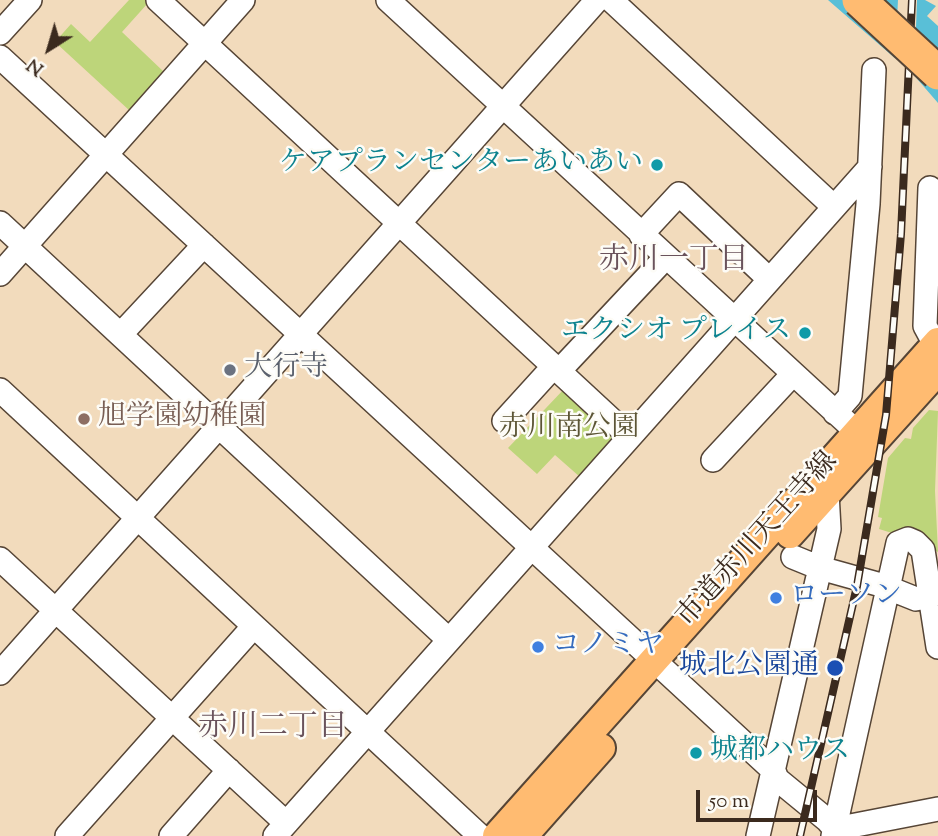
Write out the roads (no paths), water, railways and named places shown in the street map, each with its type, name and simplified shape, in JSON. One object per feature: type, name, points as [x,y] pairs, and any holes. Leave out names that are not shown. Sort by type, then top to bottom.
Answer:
[{"type":"highway","points":[[859,0],[938,73]]},
{"type":"highway","points":[[889,0],[938,45]]},
{"type":"main road","name":"市道赤川天王寺線","points":[[523,836],[660,666],[937,352]]},
{"type":"main road","name":"市道赤川天王寺線","points":[[497,836],[827,493],[863,438]]},
{"type":"street","points":[[0,33],[30,0]]},
{"type":"street","points":[[158,0],[629,436]]},
{"type":"street","points":[[0,274],[243,0]]},
{"type":"street","points":[[388,0],[863,438]]},
{"type":"street","points":[[0,674],[597,0]]},
{"type":"street","points":[[611,0],[834,207]]},
{"type":"street","points":[[0,57],[774,771],[777,779],[827,820],[836,834]]},
{"type":"street","points":[[835,412],[850,396],[869,204],[874,70]]},
{"type":"street","points":[[0,559],[229,771],[281,830],[870,167]]},
{"type":"street","points":[[930,188],[925,326],[937,352]]},
{"type":"street","points":[[641,235],[679,194],[769,279]]},
{"type":"street","points":[[0,223],[449,640]]},
{"type":"street","points":[[121,334],[204,245]]},
{"type":"street","points":[[504,421],[666,257]]},
{"type":"street","points":[[713,460],[793,374]]},
{"type":"street","points":[[0,390],[480,836]]},
{"type":"street","points":[[758,836],[829,529],[827,493]]},
{"type":"street","points":[[836,834],[898,543],[908,539],[922,550],[933,594],[938,647]]},
{"type":"street","points":[[793,557],[916,599],[933,594]]},
{"type":"street","points":[[67,836],[254,626]]},
{"type":"street","points":[[171,836],[229,771]]},
{"type":"street","points":[[836,834],[938,809]]},
{"type":"water","points":[[828,0],[925,0],[936,6],[927,16],[938,26],[938,103],[912,73]]},
{"type":"railway","points":[[800,836],[857,586],[886,415],[901,234],[912,0]]},
{"type":"place","name":"ケアプランセンターあいあい","points":[[657,165]]},
{"type":"place","name":"エクシオ プレイス","points":[[805,333]]},
{"type":"place","name":"大行寺","points":[[230,370]]},
{"type":"place","name":"旭学園幼稚園","points":[[84,419]]},
{"type":"place","name":"ローソン","points":[[776,598]]},
{"type":"place","name":"コノミヤ","points":[[538,647]]},
{"type":"place","name":"城北公園通","points":[[835,668]]},
{"type":"place","name":"城都ハウス","points":[[696,753]]},
{"type":"district","name":"赤川一丁目","points":[[674,263]]},
{"type":"district","name":"赤川二丁目","points":[[273,730]]},
{"type":"park label","name":"赤川南公園","points":[[569,430]]}]
